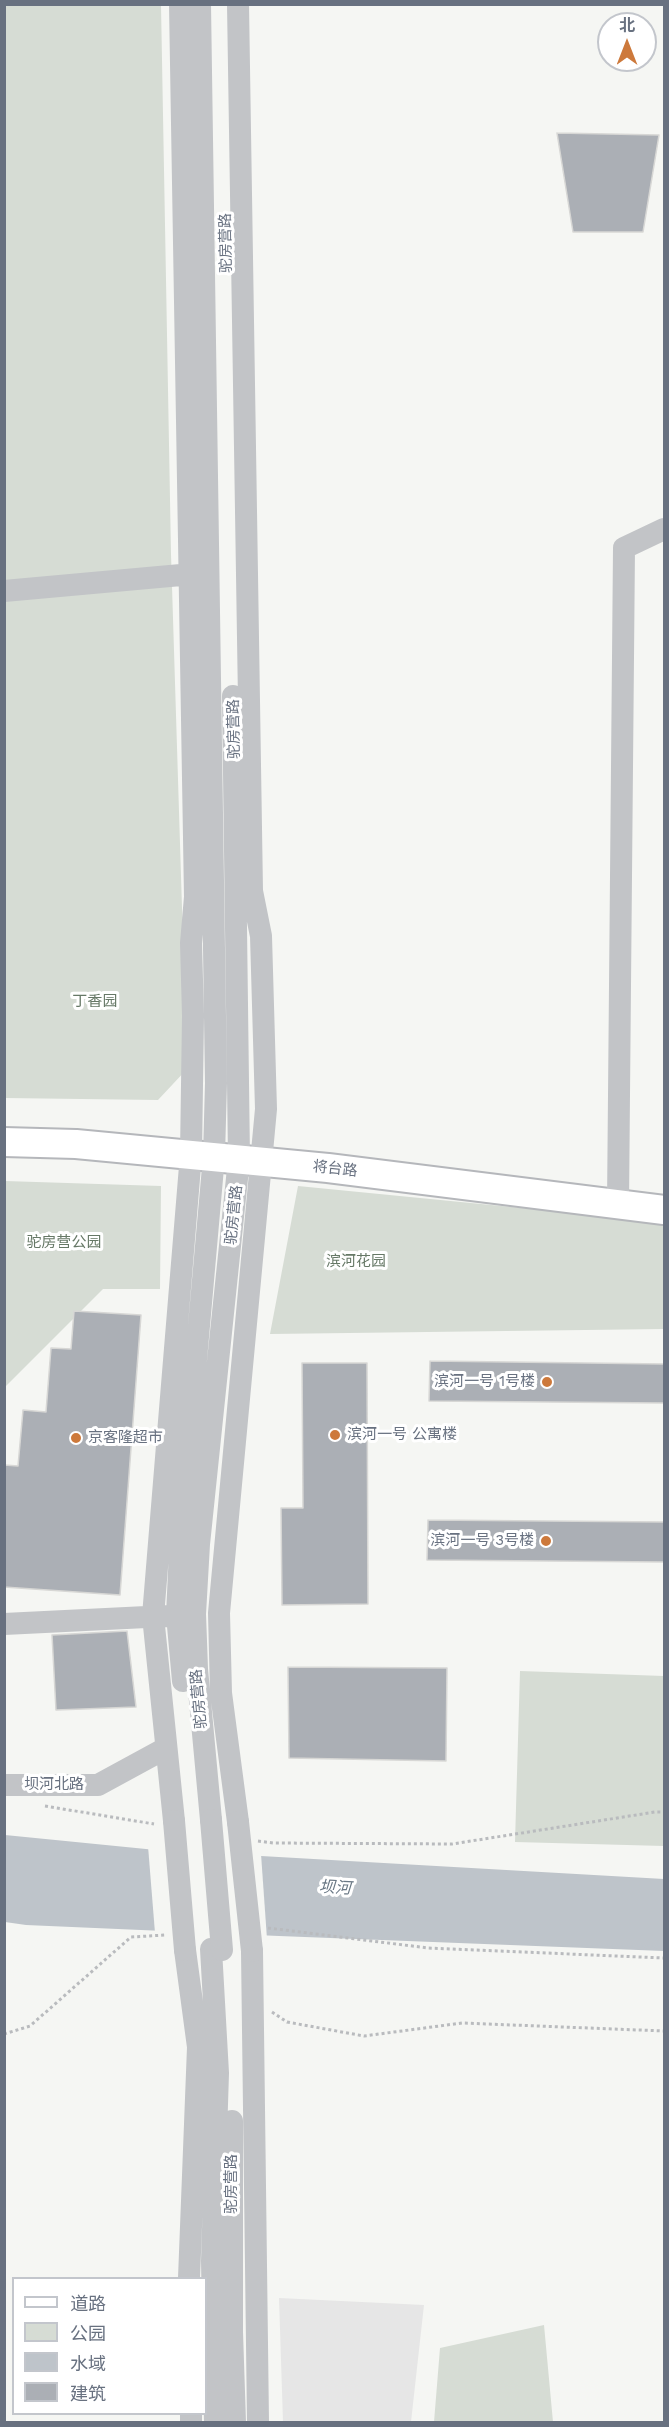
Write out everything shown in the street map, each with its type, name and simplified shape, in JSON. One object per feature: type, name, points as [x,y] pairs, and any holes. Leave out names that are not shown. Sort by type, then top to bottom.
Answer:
[{"type":"main road","name":"将台路","points":[[4,1142],[76,1144],[328,1168],[664,1210]]},
{"type":"street","points":[[4,591],[199,573],[180,4]]},
{"type":"street","name":"驼房营路","points":[[200,4],[199,573],[216,1083],[226,1158]]},
{"type":"street","name":"驼房营路","points":[[222,4],[226,1158],[199,1544],[186,1614],[217,1950],[231,2059],[232,2332],[235,2422]]},
{"type":"street","points":[[189,2277],[198,2047],[180,1942],[166,1823],[166,1748],[153,1616],[226,1158],[266,1108],[265,1009],[261,936],[252,891],[238,4]]},
{"type":"street","points":[[618,1204],[624,548],[664,529]]},
{"type":"street","points":[[226,1158],[219,1613],[221,1693],[244,1831],[252,1951],[258,2422]]},
{"type":"street","points":[[4,1624],[219,1613]]},
{"type":"street","name":"坝河北路","points":[[4,1785],[98,1785],[166,1748]]},
{"type":"street","name":"驼房营路","points":[[215,2422],[212,2261],[218,2073],[217,1950]]},
{"type":"path","points":[[37,1805],[166,1823]]},
{"type":"path","points":[[244,1831],[273,1843],[452,1844],[664,1812]]},
{"type":"path","points":[[266,1929],[277,1928],[428,1948],[664,1958]]},
{"type":"path","points":[[4,2034],[30,2026],[130,1937],[180,1942]]},
{"type":"path","points":[[253,1998],[287,2022],[364,2036],[462,2023],[664,2031]]},
{"type":"shaded area","points":[[279,2298],[424,2305],[411,2422],[283,2422]]},
{"type":"green space","name":"丁香园","points":[[5,5],[161,5],[171,554],[187,1069],[158,1100],[5,1098]]},
{"type":"green space","name":"驼房营公园","points":[[5,1181],[161,1186],[160,1289],[103,1289],[5,1387]]},
{"type":"green space","name":"滨河花园","points":[[298,1186],[664,1222],[664,1329],[270,1334]]},
{"type":"green space","points":[[520,1671],[664,1676],[664,1846],[515,1842]]},
{"type":"green space","points":[[544,2325],[553,2422],[434,2422],[440,2348]]},
{"type":"water","name":"坝河","points":[[5,1835],[156,1850],[664,1879],[664,1951],[26,1925],[5,1922]]},
{"type":"pier","points":[[148,1846],[261,1854],[267,1939],[155,1933]]},
{"type":"building","points":[[557,133],[659,135],[643,232],[573,232]]},
{"type":"building","name":"京客隆超市","points":[[74,1311],[141,1315],[120,1595],[4,1587],[4,1465],[18,1466],[23,1410],[46,1412],[51,1348],[71,1349]]},
{"type":"building","name":"滨河一号 1号楼","points":[[430,1361],[664,1364],[664,1403],[429,1401]]},
{"type":"building","name":"滨河一号 公寓楼","points":[[302,1363],[367,1363],[368,1604],[282,1605],[281,1508],[303,1508]]},
{"type":"building","name":"滨河一号 3号楼","points":[[428,1520],[664,1522],[664,1562],[427,1560]]},
{"type":"building","points":[[127,1631],[136,1707],[56,1710],[52,1635]]},
{"type":"building","points":[[288,1667],[447,1668],[446,1761],[289,1758]]},
{"type":"place","name":"滨河一号 1号楼","points":[[547,1382]]},
{"type":"place","name":"滨河一号 公寓楼","points":[[335,1435]]},
{"type":"place","name":"京客隆超市","points":[[76,1438]]},
{"type":"place","name":"滨河一号 3号楼","points":[[546,1541]]}]
